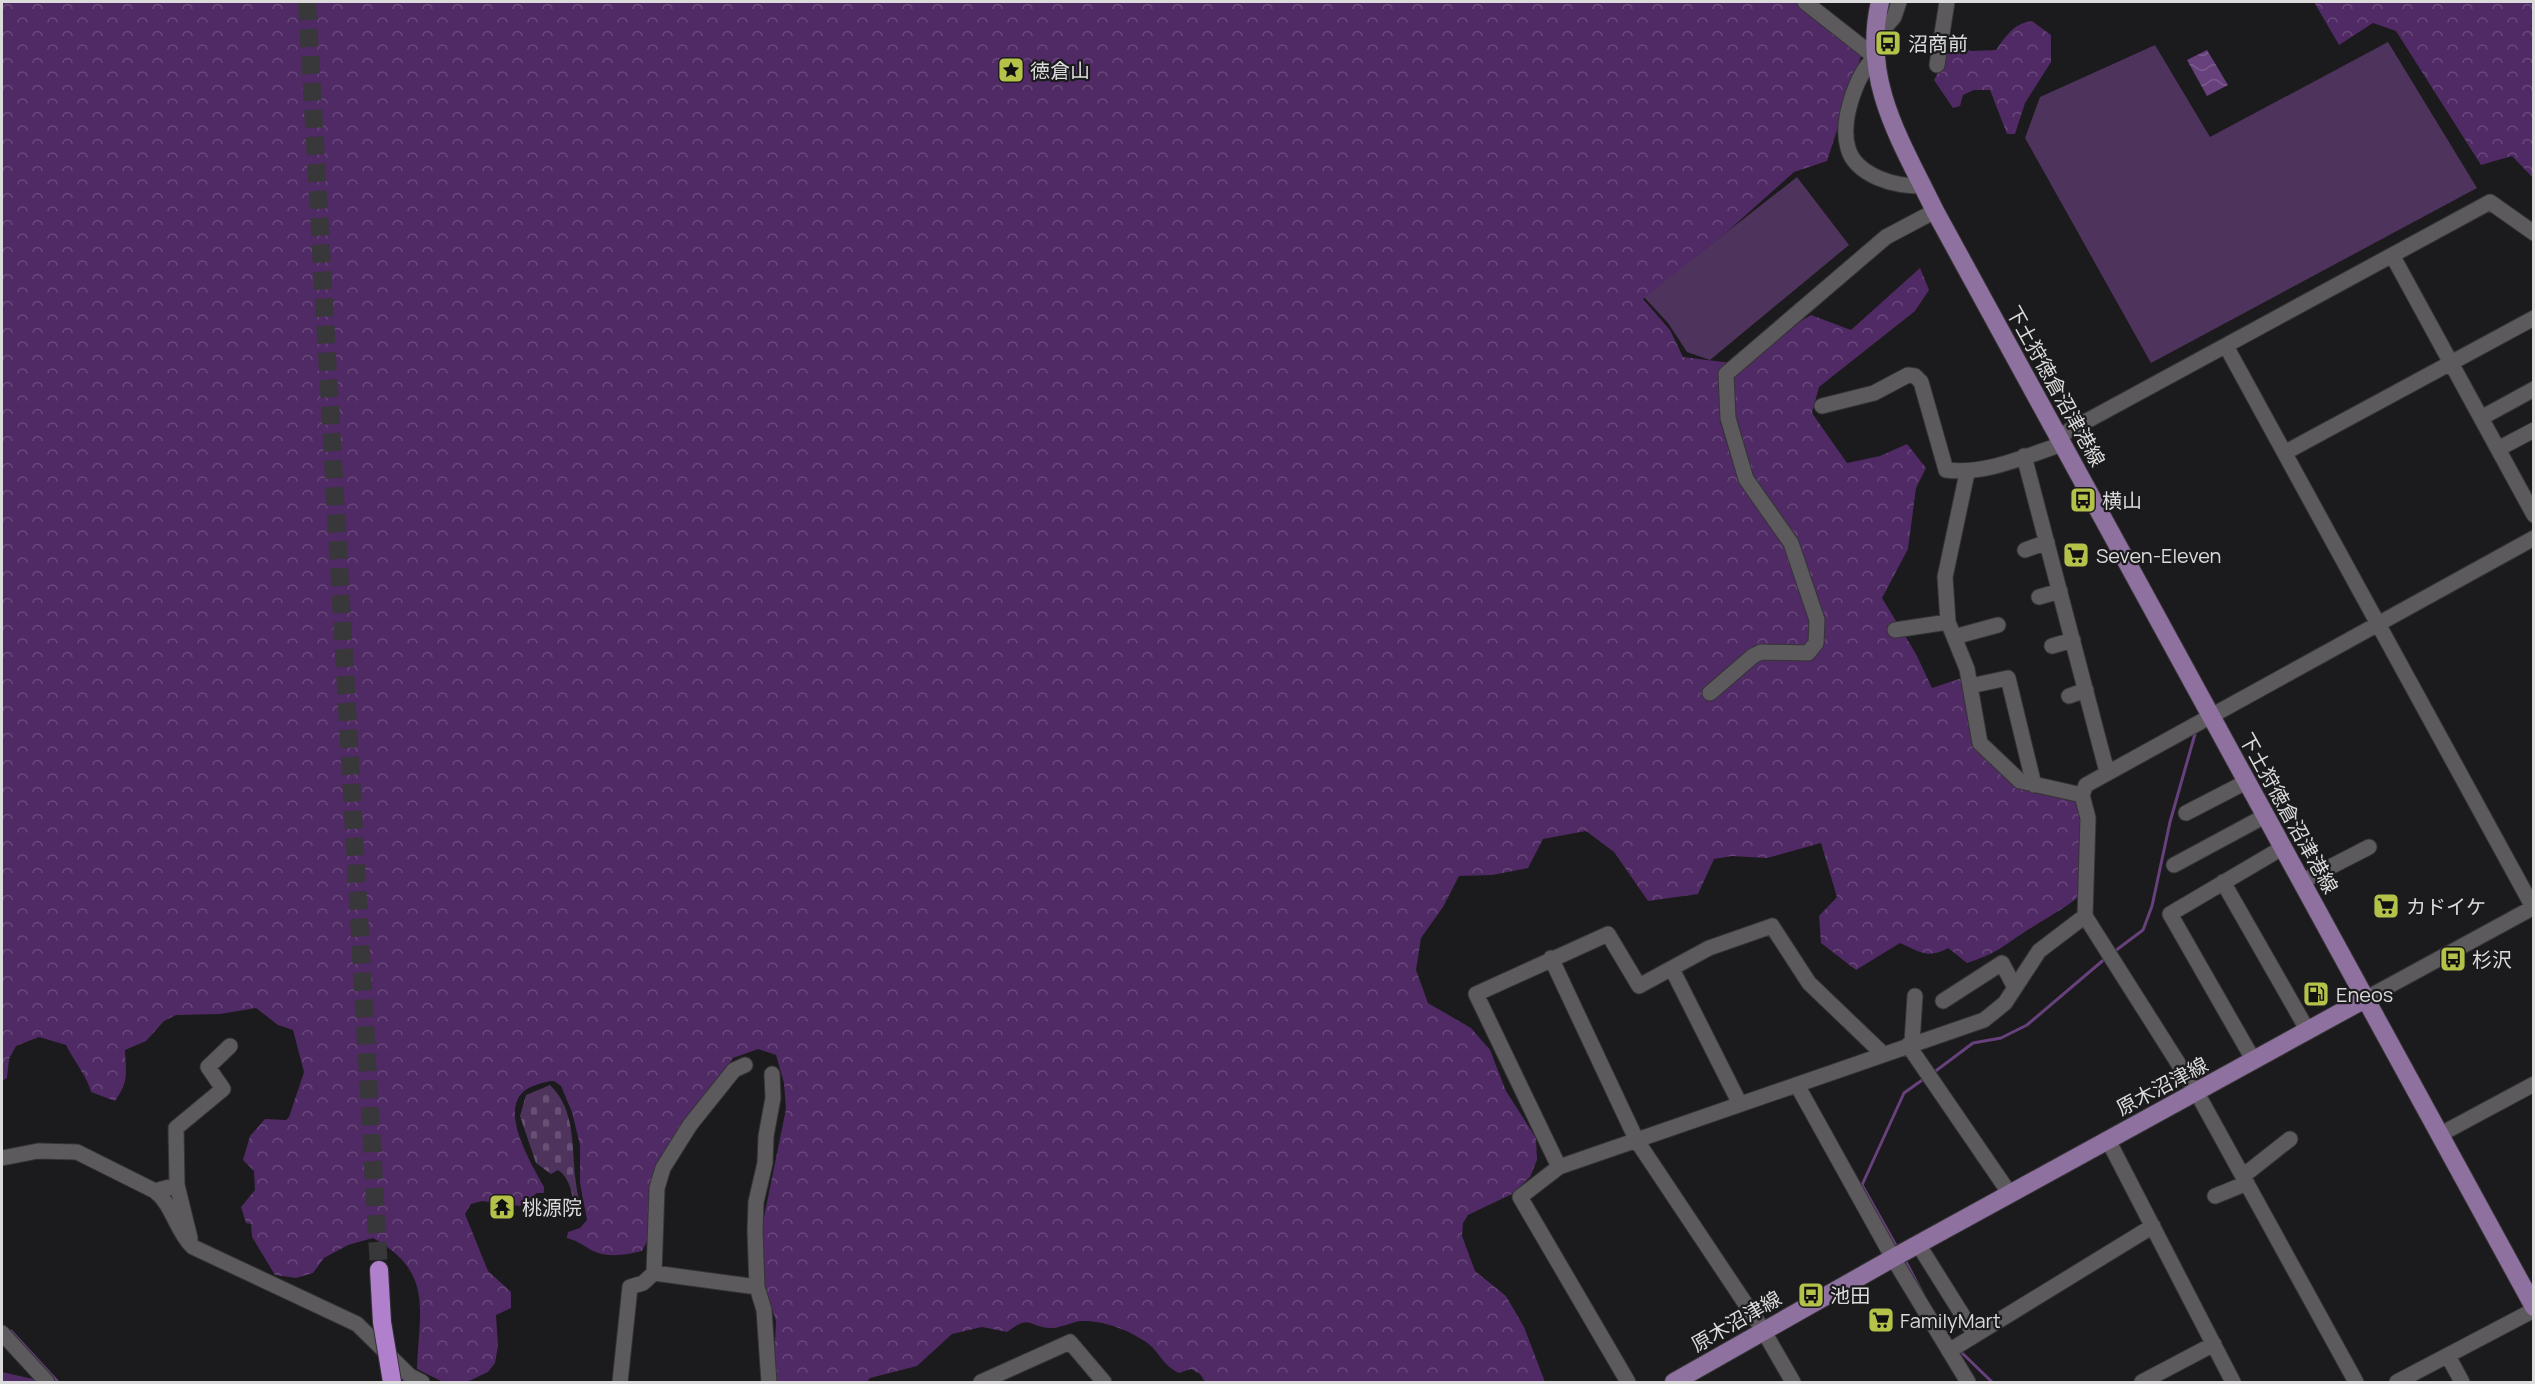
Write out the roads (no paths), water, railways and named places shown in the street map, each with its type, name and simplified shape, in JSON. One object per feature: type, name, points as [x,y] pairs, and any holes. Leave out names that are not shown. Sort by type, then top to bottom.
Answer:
[{"type":"highway","points":[[379,1270],[382,1322],[392,1383]]},
{"type":"highway","points":[[379,1383],[382,1322]]},
{"type":"main road","name":"下土狩徳倉沼津港線","points":[[1880,2],[1875,57],[1880,88],[1888,115],[1935,211],[2365,999]]},
{"type":"main road","name":"原木沼津線","points":[[1674,1383],[1763,1330],[1903,1252],[2198,1093],[2365,999]]},
{"type":"main road","points":[[2365,999],[2534,1308]]},
{"type":"street","points":[[1805,2],[1875,57],[1864,68],[1848,110],[1848,148],[1856,162],[1886,182],[1910,187],[1922,184]]},
{"type":"street","points":[[1877,37],[1894,17],[1899,2]]},
{"type":"street","points":[[1937,65],[1947,2]]},
{"type":"street","points":[[1822,406],[1874,393],[1908,375],[1915,376],[1921,382],[1946,470],[1967,473],[2024,456],[2061,440],[2226,346],[2490,202],[2534,233]]},
{"type":"street","points":[[1710,693],[1753,656],[1761,652],[1808,653],[1816,643],[1817,620],[1791,543],[1746,479],[1728,418],[1726,374],[1886,237],[1935,211]]},
{"type":"street","points":[[2392,255],[2534,515]]},
{"type":"street","points":[[2286,452],[2534,318]]},
{"type":"street","points":[[2226,346],[2533,907],[2365,999]]},
{"type":"street","points":[[2481,418],[2534,389]]},
{"type":"street","points":[[2498,449],[2534,430]]},
{"type":"street","points":[[2024,456],[2108,772]]},
{"type":"street","points":[[1967,473],[1945,577],[1951,630],[1967,669],[1980,743],[2020,781],[2082,795]]},
{"type":"street","points":[[2356,1383],[2198,1093],[2085,916],[2088,818],[2082,795],[2086,785],[2108,772],[2534,538]]},
{"type":"street","points":[[2025,550],[2047,542]]},
{"type":"street","points":[[2039,597],[2060,591]]},
{"type":"street","points":[[1895,630],[1951,630],[1998,625]]},
{"type":"street","points":[[2052,646],[2073,640]]},
{"type":"street","points":[[1970,686],[2008,678],[2034,785]]},
{"type":"street","points":[[2069,696],[2086,690]]},
{"type":"street","points":[[2187,813],[2247,782]]},
{"type":"street","points":[[2174,865],[2265,816]]},
{"type":"street","points":[[2301,882],[2369,847]]},
{"type":"street","points":[[2254,1061],[2170,914],[2282,848]]},
{"type":"street","points":[[2223,882],[2308,1031]]},
{"type":"street","points":[[1628,1383],[1520,1197],[1559,1167],[1882,1053],[1984,1020],[2005,1003],[2039,951],[2085,916]]},
{"type":"street","points":[[1559,1167],[1476,994],[1608,934],[1639,986],[1709,948],[1772,926],[1809,983],[1882,1053]]},
{"type":"street","points":[[1551,958],[1637,1141],[1763,1330],[1792,1383]]},
{"type":"street","points":[[1943,1001],[2002,963],[2014,986]]},
{"type":"street","points":[[1672,969],[1740,1104]]},
{"type":"street","points":[[1915,996],[1910,1044],[2010,1194]]},
{"type":"street","points":[[193,1247],[177,1185],[176,1128],[223,1089],[208,1066],[230,1046]]},
{"type":"street","points":[[620,1383],[630,1287],[643,1283],[654,1273],[657,1188],[663,1168],[690,1125],[734,1070],[745,1065]]},
{"type":"street","points":[[769,1383],[764,1310],[757,1287],[756,1202],[765,1163],[766,1136],[774,1090],[772,1074]]},
{"type":"street","points":[[1797,1084],[1903,1252],[1954,1347],[1968,1383]]},
{"type":"street","points":[[2439,1135],[2534,1084]]},
{"type":"street","points":[[2215,1196],[2245,1179],[2290,1139]]},
{"type":"street","points":[[2108,1140],[2233,1383]]},
{"type":"street","points":[[2,1158],[38,1151],[77,1152],[155,1191],[163,1197],[177,1227],[193,1247],[357,1324],[410,1376],[422,1383]]},
{"type":"street","points":[[155,1191],[177,1185]]},
{"type":"street","points":[[1954,1347],[2152,1226]]},
{"type":"street","points":[[1903,1252],[1975,1335]]},
{"type":"street","points":[[654,1273],[757,1287]]},
{"type":"street","points":[[2397,1383],[2417,1378],[2448,1356],[2534,1308]]},
{"type":"street","points":[[2,1333],[47,1383]]},
{"type":"street","points":[[981,1383],[1067,1342],[1073,1343],[1102,1372]]},
{"type":"street","points":[[2142,1383],[2214,1344]]},
{"type":"street","points":[[2448,1356],[2462,1383]]},
{"type":"water","points":[[2207,50],[2228,85],[2207,96],[2187,60]]},
{"type":"waterway","points":[[2115,951],[2143,930],[2152,906],[2170,822],[2195,734]]},
{"type":"waterway","points":[[1933,1073],[1973,1043],[2001,1038],[2027,1025],[2107,957]]},
{"type":"waterway","points":[[1898,1249],[1862,1185],[1904,1093],[1925,1078]]},
{"type":"waterway","points":[[1905,1260],[1923,1294]]},
{"type":"waterway","points":[[11,1331],[58,1382]]},
{"type":"waterway","points":[[1959,1350],[1992,1382]]},
{"type":"tunnel","points":[[307,2],[379,1270]]},
{"type":"place","name":"沼商前","points":[[1888,43]]},
{"type":"place","name":"徳倉山","points":[[1011,70]]},
{"type":"place","name":"横山","points":[[2083,500]]},
{"type":"place","name":"Seven-Eleven","points":[[2076,555]]},
{"type":"place","name":"カドイケ","points":[[2386,906]]},
{"type":"place","name":"杉沢","points":[[2453,959]]},
{"type":"place","name":"Eneos","points":[[2316,994]]},
{"type":"place","name":"桃源院","points":[[502,1207]]},
{"type":"place","name":"池田","points":[[1811,1295]]},
{"type":"place","name":"FamilyMart","points":[[1881,1320]]}]
